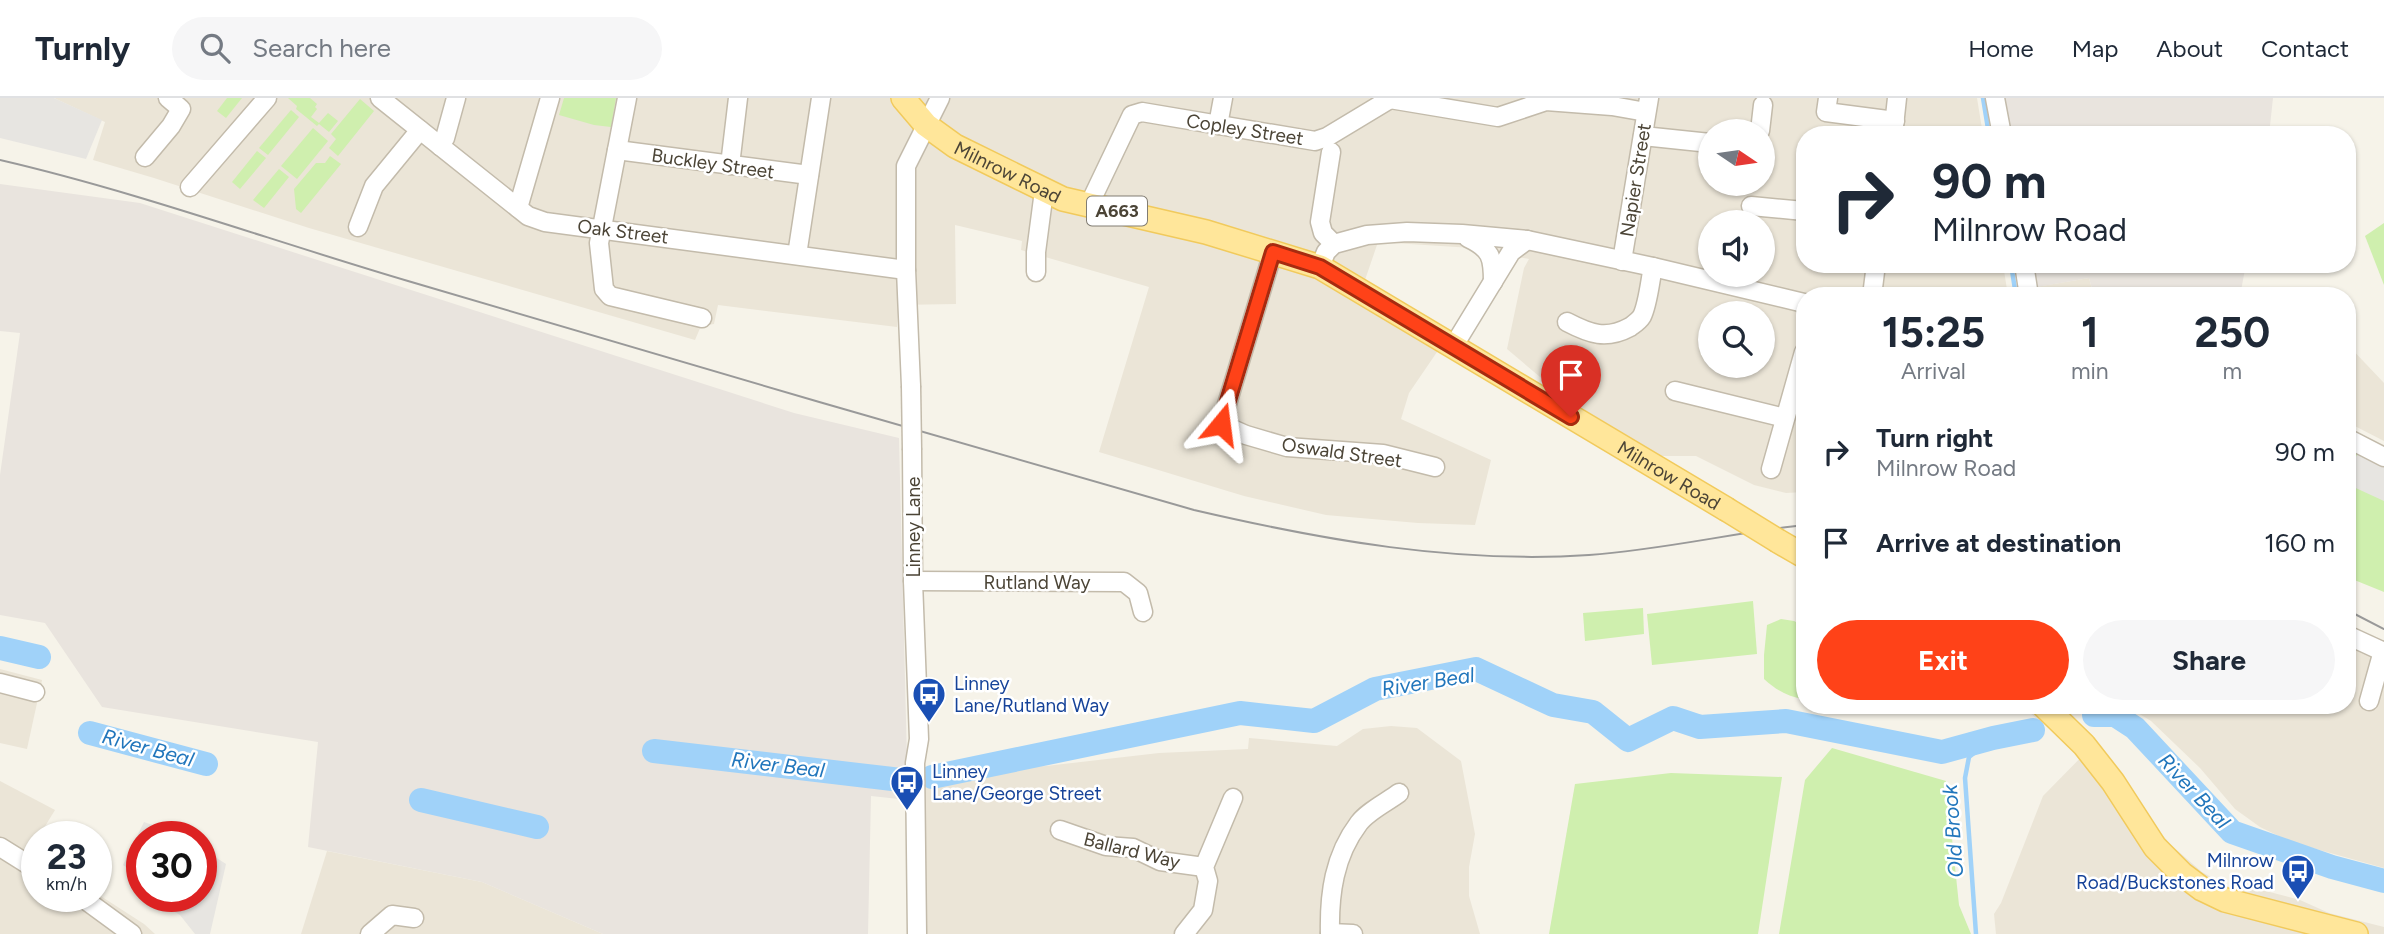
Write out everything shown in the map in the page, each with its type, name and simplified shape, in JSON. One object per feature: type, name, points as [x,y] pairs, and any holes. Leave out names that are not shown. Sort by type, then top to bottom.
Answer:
[{"type":"main road","name":"A663","points":[[903,98],[926,125]]},
{"type":"main road","name":"Milnrow Road","points":[[926,125],[955,146],[1063,199],[1206,232],[1320,267],[1796,551]]},
{"type":"main road","points":[[2052,714],[2084,745],[2113,782],[2155,847],[2182,874],[2225,900],[2356,934]]},
{"type":"street","points":[[145,157],[171,126],[181,109],[168,98]]},
{"type":"street","points":[[190,187],[267,98]]},
{"type":"street","name":"Oak Street","points":[[380,98],[528,216],[545,222],[906,270]]},
{"type":"street","points":[[440,146],[456,98]]},
{"type":"street","points":[[518,208],[550,98]]},
{"type":"street","points":[[627,98],[598,243],[604,289],[610,296],[702,318]]},
{"type":"street","points":[[730,165],[738,98]]},
{"type":"street","points":[[797,254],[821,98]]},
{"type":"street","name":"Linney Lane","points":[[917,934],[915,763],[919,739],[913,581],[906,166],[940,98]]},
{"type":"street","points":[[1218,125],[1223,98]]},
{"type":"street","points":[[1828,98],[1826,112],[1886,126]]},
{"type":"street","points":[[1894,126],[1898,98]]},
{"type":"street","points":[[1995,98],[2000,126]]},
{"type":"street","points":[[1390,99],[1498,117],[1528,102],[1647,105]]},
{"type":"street","name":"Copley Street","points":[[1089,205],[1132,115],[1142,112],[1315,141],[1326,138],[1390,99]]},
{"type":"street","name":"Napier Street","points":[[1622,261],[1647,105]]},
{"type":"street","points":[[1761,119],[1763,105]]},
{"type":"street","points":[[358,226],[374,186],[420,130]]},
{"type":"street","points":[[1643,136],[1698,142]]},
{"type":"street","name":"Buckley Street","points":[[617,150],[809,175]]},
{"type":"street","points":[[1331,152],[1320,222],[1323,233],[1334,244]]},
{"type":"street","points":[[1036,272],[1044,191]]},
{"type":"street","points":[[1751,206],[1796,211]]},
{"type":"street","points":[[1320,267],[1326,252],[1334,244],[1367,235],[1407,232],[1462,234],[1527,240],[1796,301]]},
{"type":"street","points":[[1462,234],[1484,246],[1493,264],[1493,282]]},
{"type":"street","points":[[1453,347],[1511,252],[1527,240]]},
{"type":"street","name":"Oswald Street","points":[[1273,252],[1221,424],[1246,435],[1287,447],[1383,454],[1435,467]]},
{"type":"street","points":[[1567,322],[1601,336],[1619,333],[1636,323],[1642,316],[1653,267]]},
{"type":"street","points":[[1771,469],[1796,382]]},
{"type":"street","points":[[1675,391],[1785,418]]},
{"type":"street","points":[[2356,443],[2384,457]]},
{"type":"street","name":"Rutland Way","points":[[913,581],[1124,582],[1138,593],[1143,612]]},
{"type":"street","points":[[2356,639],[2383,652],[2369,701]]},
{"type":"street","points":[[0,683],[35,692]]},
{"type":"street","points":[[1353,934],[1330,934],[1329,908],[1338,859],[1360,821],[1399,793]]},
{"type":"street","points":[[1184,934],[1203,910],[1208,881],[1204,867],[1233,798]]},
{"type":"street","name":"Ballard Way","points":[[1060,830],[1106,846],[1133,848],[1160,860],[1204,867]]},
{"type":"street","points":[[0,847],[21,860]]},
{"type":"street","points":[[102,912],[132,934]]},
{"type":"street","points":[[370,934],[392,915],[414,918]]},
{"type":"shaded area","points":[[0,98],[54,98],[102,120],[86,159],[0,138]]},
{"type":"shaded area","points":[[54,98],[1977,98],[1982,126],[1796,126],[1796,273],[2004,273],[2007,287],[1796,287],[1796,492],[1786,493],[1754,485],[1696,456],[1661,456],[1588,412],[1546,382],[1507,349],[1524,268],[1529,259],[1472,248],[1378,242],[1365,280],[1450,333],[1409,393],[1401,419],[1491,460],[1475,525],[1418,523],[1326,515],[1244,496],[1099,452],[1149,287],[1021,250],[1022,241],[955,225],[956,304],[898,305],[897,327],[718,305],[714,324],[701,326],[695,340],[309,228],[93,160],[105,122]]},
{"type":"shaded area","points":[[2005,98],[2273,98],[2270,126],[2010,126]]},
{"type":"shaded area","points":[[0,184],[140,203],[794,413],[899,438],[908,800],[871,796],[868,934],[603,934],[482,882],[308,847],[318,742],[102,707],[45,623],[0,615],[0,475],[20,333],[0,331]]},
{"type":"shaded area","points":[[2035,273],[2244,273],[2242,287],[2092,287],[2089,278],[2037,287]]},
{"type":"shaded area","points":[[2089,278],[2092,287],[2035,287]]},
{"type":"shaded area","points":[[2356,353],[2384,383],[2384,441],[2356,427]]},
{"type":"shaded area","points":[[2359,452],[2384,465],[2384,501],[2356,488],[2356,456]]},
{"type":"shaded area","points":[[2356,631],[2384,644],[2384,868],[2291,842],[2260,827],[2235,809],[2200,768],[2151,721],[2140,714],[2356,714]]},
{"type":"shaded area","points":[[0,669],[42,680],[27,749],[0,743]]},
{"type":"shaded area","points":[[2031,714],[2063,714],[2041,722]]},
{"type":"shaded area","points":[[1391,726],[1417,728],[1461,761],[1475,834],[1469,867],[1469,896],[1480,934],[911,934],[907,787],[1001,768],[1046,766],[1159,753],[1248,749],[1249,738],[1337,746],[1363,729]]},
{"type":"shaded area","points":[[2096,742],[2142,811],[2171,845],[2202,872],[2231,888],[2262,890],[2300,900],[2329,913],[2384,927],[2384,934],[1996,934],[1994,914],[2001,903],[2043,796]]},
{"type":"shaded area","points":[[0,781],[55,810],[48,821],[21,821],[21,912],[112,912],[112,903],[155,934],[0,934]]},
{"type":"shaded area","points":[[327,851],[482,882],[603,934],[301,934]]},
{"type":"shaded area","points":[[217,858],[226,864],[217,903]]},
{"type":"shaded area","points":[[175,912],[215,912],[210,934],[195,934]]},
{"type":"green space","points":[[227,98],[242,98],[226,118],[217,111]]},
{"type":"green space","points":[[288,98],[310,98],[317,104],[311,117],[319,123],[328,113],[338,121],[329,132],[296,109],[297,106]]},
{"type":"green space","points":[[564,98],[616,98],[611,127],[559,115]]},
{"type":"green space","points":[[360,99],[374,111],[338,156],[329,148],[336,139],[331,134]]},
{"type":"green space","points":[[291,110],[299,117],[268,155],[259,148]]},
{"type":"green space","points":[[313,128],[328,141],[297,179],[281,166]]},
{"type":"green space","points":[[257,151],[266,158],[240,189],[232,182]]},
{"type":"green space","points":[[330,156],[341,164],[301,213],[296,209],[294,189],[316,163],[325,163]]},
{"type":"green space","points":[[279,169],[289,177],[264,208],[253,200]]},
{"type":"green space","points":[[2384,223],[2384,285],[2365,236]]},
{"type":"green space","points":[[2356,451],[2384,465],[2384,592],[2356,581]]},
{"type":"green space","points":[[1753,601],[1757,654],[1652,665],[1647,614]]},
{"type":"green space","points":[[1643,608],[1644,634],[1585,641],[1583,613]]},
{"type":"green space","points":[[1781,619],[1796,622],[1796,698],[1782,692],[1764,679],[1767,625]]},
{"type":"green space","points":[[1832,748],[1946,781],[1959,905],[1971,934],[1779,934],[1805,780]]},
{"type":"green space","points":[[1671,773],[1782,777],[1758,934],[1549,934],[1575,784]]},
{"type":"waterway","points":[[1983,98],[1988,126]]},
{"type":"waterway","points":[[2012,273],[2015,287]]},
{"type":"waterway","name":"River Beal","points":[[0,648],[39,657]]},
{"type":"waterway","name":"River Beal","points":[[932,777],[1240,713],[1314,721],[1375,689],[1476,669],[1553,705],[1593,712],[1628,740],[1673,718],[1700,727],[1786,721],[1942,752],[2033,730]]},
{"type":"waterway","name":"River Beal","points":[[2094,715],[2115,715],[2135,728],[2232,832],[2332,867],[2384,881]]},
{"type":"waterway","name":"River Beal","points":[[90,733],[206,764]]},
{"type":"waterway","name":"Old Brook","points":[[1976,934],[1965,778],[1969,757],[1993,738]]},
{"type":"waterway","name":"River Beal","points":[[654,751],[901,780]]},
{"type":"waterway","name":"River Beal","points":[[421,800],[537,827]]},
{"type":"tram line","points":[[0,160],[103,187],[357,266],[1096,482],[1194,510],[1291,531],[1440,553],[1539,557],[1616,553],[1796,526]]},
{"type":"tram line","points":[[2356,615],[2384,629]]},
{"type":"place","name":"Linney Lane/Rutland Way","points":[[929,724]]},
{"type":"place","name":"Linney Lane/George Street","points":[[907,812]]},
{"type":"place","name":"Milnrow Road/Buckstones Road","points":[[2298,901]]},
{"type":"route","points":[[1221,424],[1273,252],[1320,267],[1571,417]]}]
